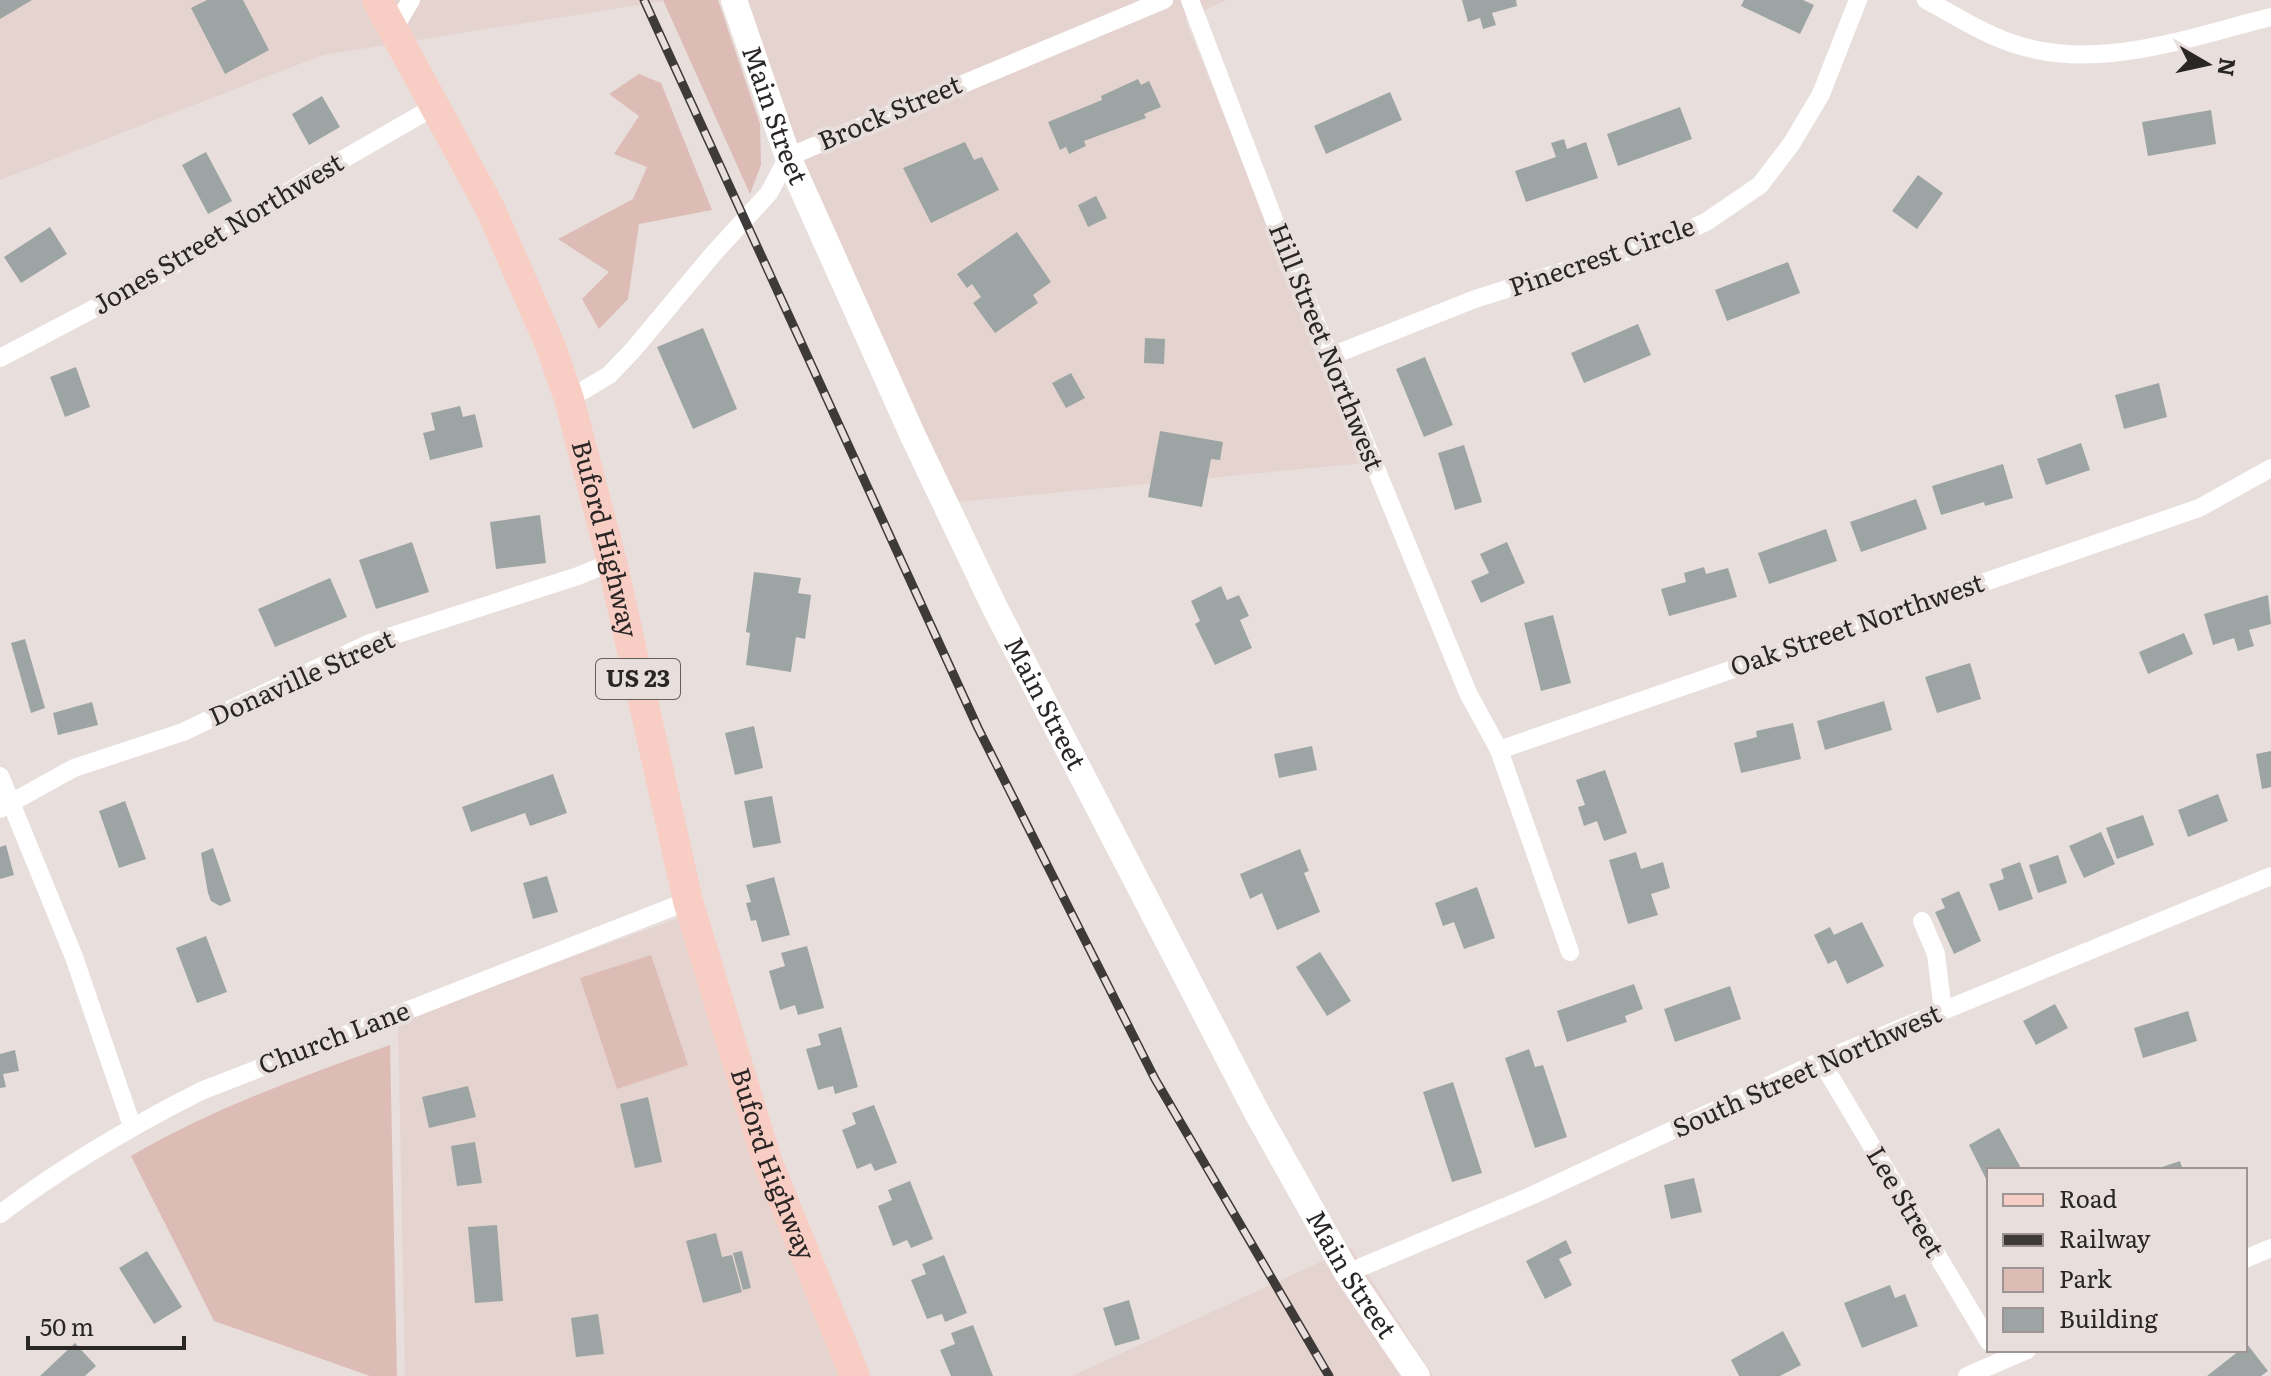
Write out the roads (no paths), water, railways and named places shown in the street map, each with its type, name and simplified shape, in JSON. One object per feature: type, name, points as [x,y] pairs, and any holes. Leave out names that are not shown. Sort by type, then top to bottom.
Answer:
[{"type":"main road","name":"Buford Highway","points":[[377,0],[490,208],[551,347],[569,399],[612,562],[688,901],[767,1161],[855,1376]]},
{"type":"street","points":[[393,30],[411,0]]},
{"type":"street","name":"Main Street","points":[[734,0],[788,157],[913,436],[995,608],[1256,1111],[1347,1273],[1417,1376]]},
{"type":"street","name":"Brock Street","points":[[569,399],[609,375],[633,350],[769,193],[788,157],[1164,0]]},
{"type":"street","name":"Hill Street Northwest","points":[[1190,0],[1276,225],[1468,693],[1499,750]]},
{"type":"street","name":"Pinecrest Circle","points":[[1331,356],[1475,299],[1675,236],[1706,222],[1760,185],[1792,143],[1821,94],[1858,0]]},
{"type":"street","points":[[1926,0],[1998,38],[2042,52],[2075,55],[2127,53],[2271,17]]},
{"type":"street","name":"Jones Street Northwest","points":[[0,358],[158,275],[307,180],[434,107]]},
{"type":"street","name":"Oak Street Northwest","points":[[1499,750],[2199,508],[2271,468]]},
{"type":"street","name":"Donaville Street","points":[[6,806],[74,768],[183,732],[370,643],[578,576],[612,562]]},
{"type":"street","points":[[1499,750],[1570,952]]},
{"type":"street","points":[[0,776],[6,806],[74,957],[132,1126]]},
{"type":"street","name":"South Street Northwest","points":[[1347,1273],[1533,1195],[1821,1061],[2271,876]]},
{"type":"street","name":"Church Lane","points":[[0,1214],[34,1188],[132,1126],[214,1085],[688,901]]},
{"type":"street","points":[[1922,921],[1936,954],[1943,1011]]},
{"type":"street","name":"Lee Street","points":[[1821,1061],[1987,1339]]},
{"type":"street","points":[[2247,1258],[2271,1248]]},
{"type":"street","points":[[1967,1376],[1997,1356],[2017,1352]]},
{"type":"railway","points":[[644,0],[978,728],[1155,1079],[1329,1376]]}]
